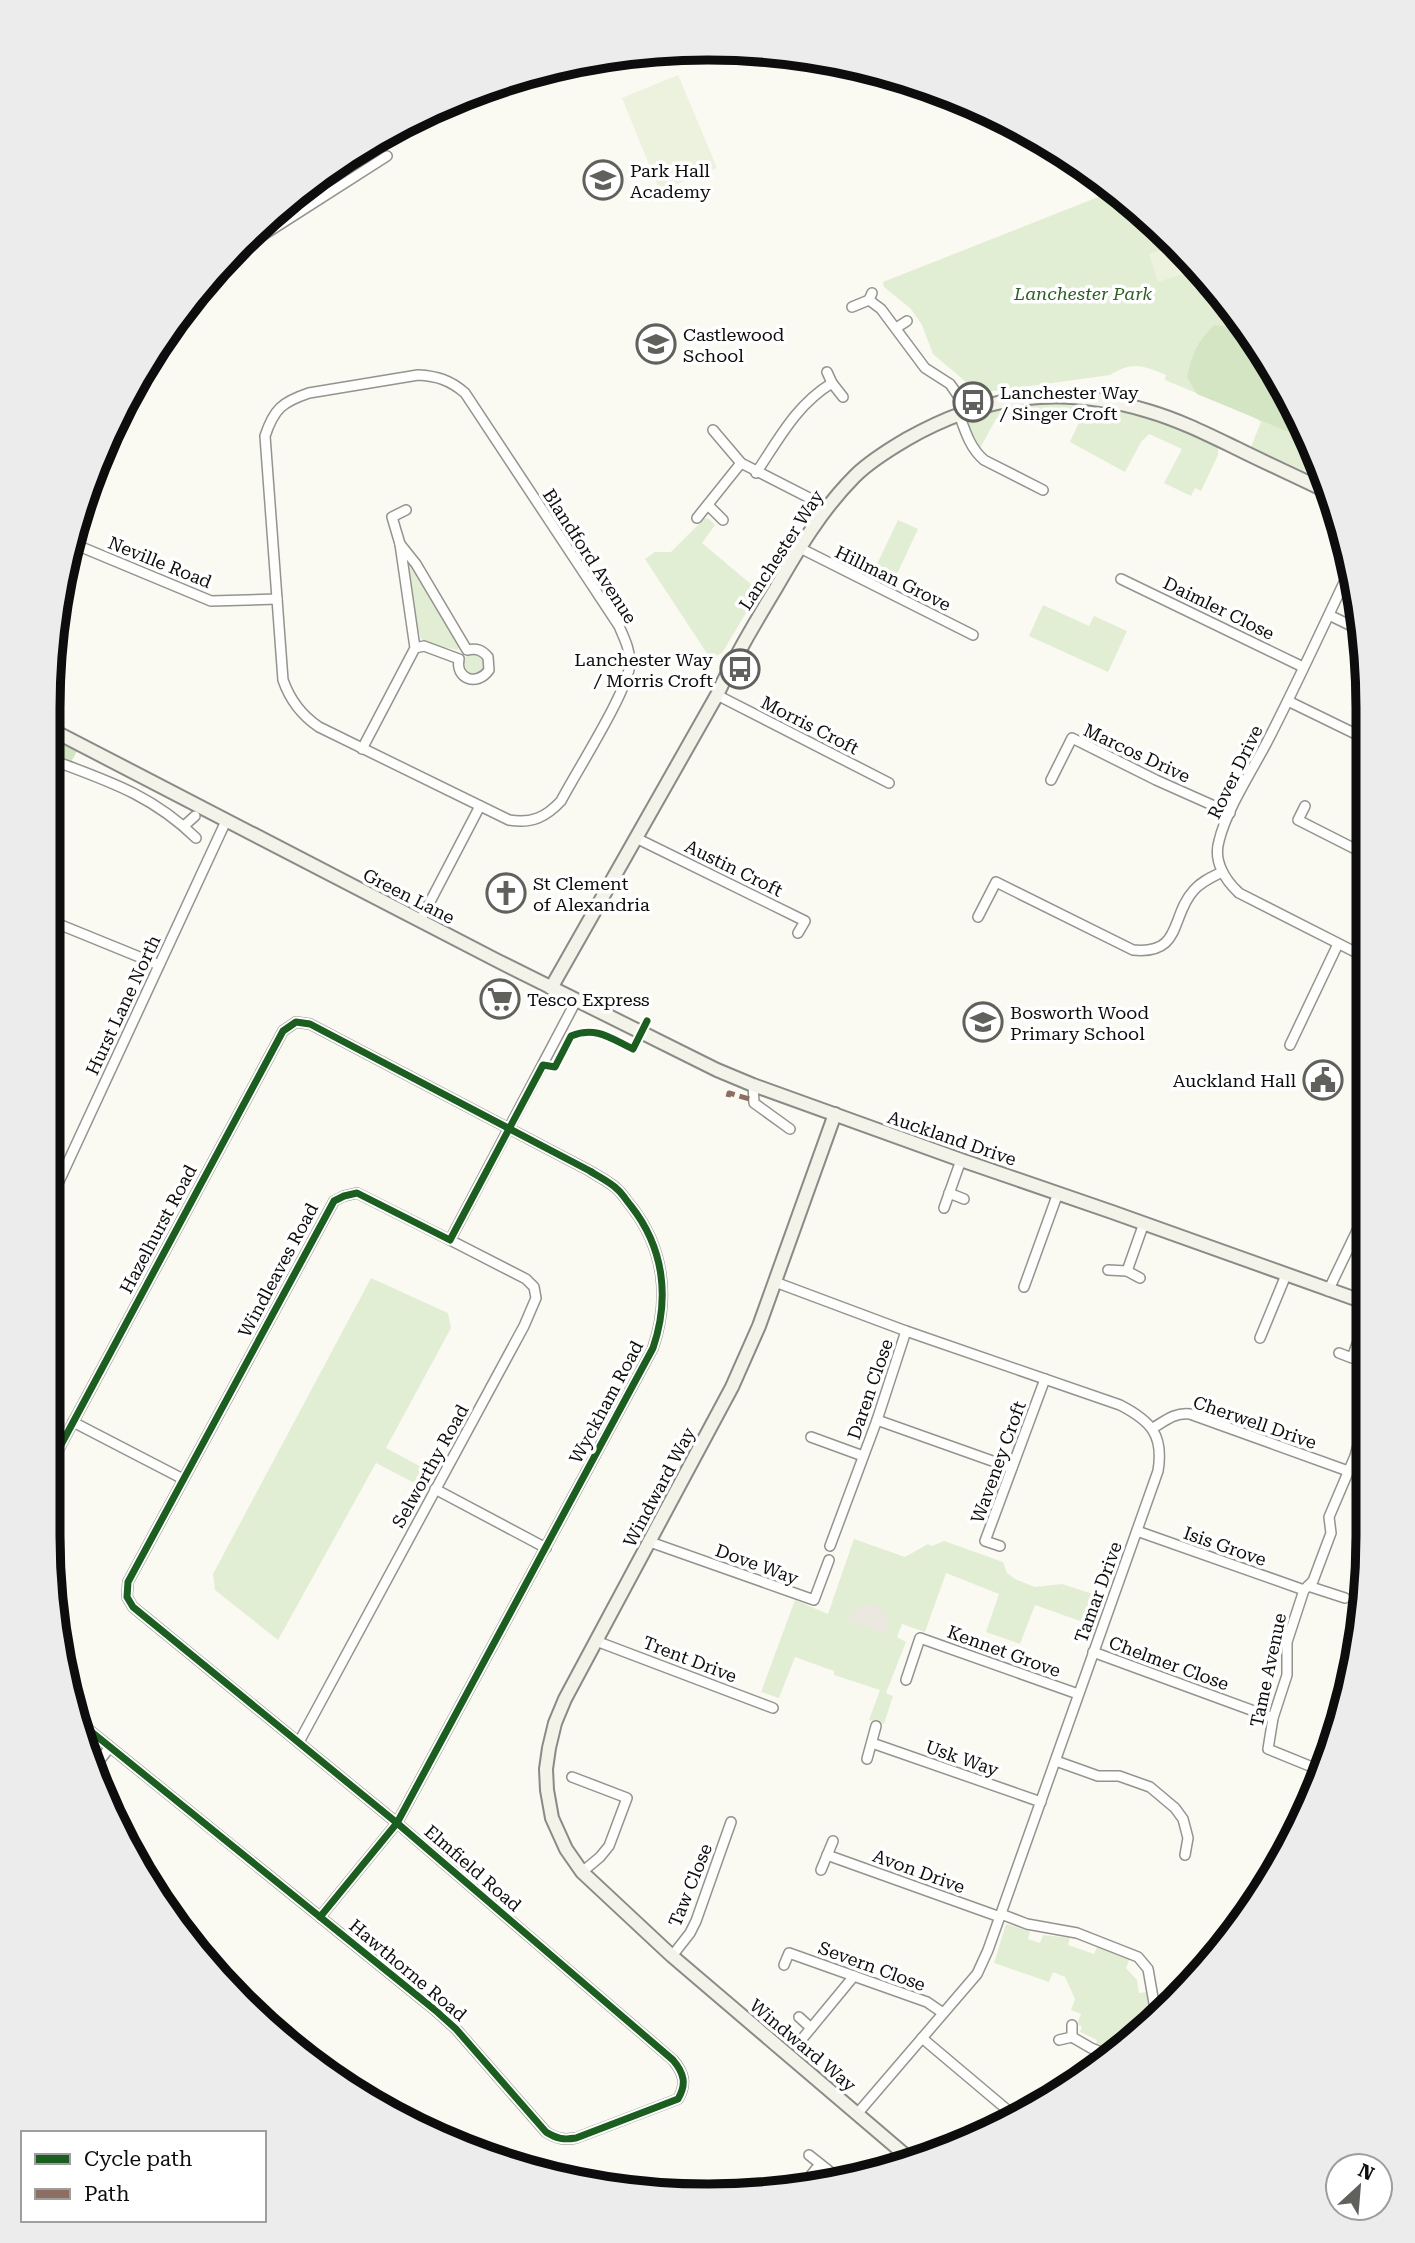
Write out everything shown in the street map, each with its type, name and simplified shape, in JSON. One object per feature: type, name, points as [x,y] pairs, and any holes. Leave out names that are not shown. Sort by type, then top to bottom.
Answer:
[{"type":"street","points":[[265,234],[387,156]]},
{"type":"street","points":[[852,307],[871,296],[925,368],[950,384],[964,412],[970,442],[976,453],[984,460],[1043,490]]},
{"type":"street","points":[[896,328],[906,321]]},
{"type":"street","points":[[827,372],[843,397]]},
{"type":"street","name":"Blandford Avenue","points":[[418,375],[432,376],[455,384],[465,393],[619,626],[628,647],[630,665],[610,712],[561,801],[542,818],[524,822],[509,820],[362,750],[308,719],[291,698],[283,680],[277,599],[265,436],[281,405],[309,393],[418,375]]},
{"type":"street","points":[[756,473],[801,407],[814,394],[832,383]]},
{"type":"street","name":"Lanchester Way","points":[[551,988],[717,695],[729,668],[800,548],[827,507],[857,474],[891,448],[928,427],[964,412],[1016,399],[1054,395],[1079,396],[1120,403],[1174,419],[1316,486]]},
{"type":"street","points":[[713,430],[741,463],[827,507]]},
{"type":"street","points":[[697,518],[741,463]]},
{"type":"street","points":[[708,505],[723,520]]},
{"type":"street","points":[[362,750],[415,648],[400,544],[392,517],[406,510]]},
{"type":"street","points":[[400,544],[416,564],[467,650]]},
{"type":"street","name":"Neville Road","points":[[80,547],[211,601],[277,599]]},
{"type":"street","name":"Hillman Grove","points":[[800,548],[973,635]]},
{"type":"street","name":"Daimler Close","points":[[1121,579],[1303,667]]},
{"type":"street","name":"Rover Drive","points":[[1223,872],[1218,861],[1218,842],[1230,813],[1288,701],[1343,584]]},
{"type":"street","points":[[1329,615],[1350,625]]},
{"type":"street","points":[[415,648],[424,646],[459,659]]},
{"type":"street","points":[[467,650],[483,651],[488,657],[489,670],[485,675],[472,680],[460,671],[457,663],[467,650]]},
{"type":"street","name":"Morris Croft","points":[[717,695],[889,783]]},
{"type":"street","points":[[1288,701],[1356,734]]},
{"type":"street","name":"Green Lane","points":[[60,734],[576,1001],[753,1085],[835,1114]]},
{"type":"street","name":"Marcos Drive","points":[[1051,780],[1072,738],[1230,813]]},
{"type":"street","points":[[60,763],[117,784],[160,807],[196,838]]},
{"type":"street","points":[[420,921],[480,806]]},
{"type":"street","points":[[1305,806],[1298,820],[1356,849]]},
{"type":"street","points":[[184,826],[195,816]]},
{"type":"street","name":"Hurst Lane North","points":[[60,1179],[226,821]]},
{"type":"street","name":"Austin Croft","points":[[636,838],[805,920],[798,933]]},
{"type":"street","points":[[978,917],[996,882],[1133,950],[1148,951],[1159,948],[1168,940],[1192,892],[1202,881],[1223,872],[1228,883],[1239,893],[1356,953]]},
{"type":"street","points":[[60,925],[159,965]]},
{"type":"street","points":[[1290,1045],[1338,944]]},
{"type":"street","points":[[450,1240],[576,1001]]},
{"type":"street","name":"Hazelhurst Road","points":[[60,1446],[283,1031],[296,1022],[310,1024]]},
{"type":"street","name":"Wyckham Road","points":[[310,1024],[510,1128],[590,1171],[617,1189],[641,1219],[649,1234],[660,1266],[662,1282],[662,1317],[653,1348],[546,1548],[397,1824],[320,1917]]},
{"type":"street","points":[[753,1085],[754,1103],[790,1129]]},
{"type":"street","name":"Auckland Drive","points":[[835,1114],[1356,1300]]},
{"type":"street","name":"Windward Way","points":[[835,1114],[759,1326],[732,1387],[565,1699],[555,1723],[546,1769],[547,1790],[552,1818],[566,1849],[582,1872],[672,1956],[902,2153]]},
{"type":"street","points":[[944,1208],[961,1160]]},
{"type":"street","points":[[949,1193],[964,1199]]},
{"type":"street","name":"Windleaves Road","points":[[133,1607],[127,1597],[128,1582],[334,1200],[357,1194],[450,1240]]},
{"type":"street","points":[[1024,1287],[1058,1194]]},
{"type":"street","points":[[1127,1271],[1144,1223]]},
{"type":"street","points":[[1328,1291],[1356,1233]]},
{"type":"street","name":"Selworthy Road","points":[[299,1742],[524,1326],[536,1298],[534,1287],[526,1279],[450,1240]]},
{"type":"street","points":[[1108,1270],[1127,1271],[1140,1278]]},
{"type":"street","points":[[1260,1338],[1286,1275]]},
{"type":"street","points":[[775,1282],[906,1331],[1120,1405],[1140,1415],[1153,1428]]},
{"type":"street","name":"Daren Close","points":[[830,1546],[877,1420],[906,1331]]},
{"type":"street","points":[[1339,1353],[1352,1358],[1356,1347]]},
{"type":"street","name":"Waveney Croft","points":[[1000,1546],[985,1541],[1045,1379]]},
{"type":"street","name":"Cherwell Drive","points":[[1153,1428],[1174,1415],[1190,1414],[1349,1471]]},
{"type":"street","points":[[877,1420],[1012,1468]]},
{"type":"street","points":[[73,1422],[183,1479]]},
{"type":"street","name":"Tamar Drive","points":[[857,2114],[976,1974],[988,1950],[1158,1471],[1160,1446],[1153,1428]]},
{"type":"street","name":"Daren Close","points":[[811,1437],[863,1456]]},
{"type":"street","name":"Tame Avenue","points":[[1312,1767],[1268,1749],[1273,1718],[1287,1675],[1287,1642],[1306,1588],[1313,1581],[1331,1533],[1329,1517],[1356,1449]]},
{"type":"street","points":[[435,1489],[546,1548]]},
{"type":"street","name":"Isis Grove","points":[[1137,1531],[1306,1588],[1345,1598]]},
{"type":"street","name":"Dove Way","points":[[650,1542],[814,1600],[829,1560]]},
{"type":"street","name":"Elmfield Road","points":[[133,1607],[397,1824],[673,2060],[679,2067],[684,2082]]},
{"type":"street","name":"Kennet Grove","points":[[906,1680],[920,1638],[1078,1694]]},
{"type":"street","name":"Trent Drive","points":[[596,1641],[774,1708]]},
{"type":"street","name":"Chelmer Close","points":[[1093,1652],[1273,1718]]},
{"type":"street","points":[[867,1759],[876,1726]]},
{"type":"street","points":[[90,1731],[110,1747],[100,1760]]},
{"type":"street","name":"Usk Way","points":[[872,1743],[1041,1802]]},
{"type":"street","name":"Hawthorne Road","points":[[110,1747],[456,2029],[546,2132],[555,2138],[576,2138],[668,2104],[678,2099],[684,2082]]},
{"type":"street","points":[[1056,1761],[1098,1776],[1119,1776],[1150,1787],[1165,1798],[1183,1819],[1188,1838],[1185,1855]]},
{"type":"street","points":[[572,1777],[627,1798],[609,1846],[582,1872]]},
{"type":"street","name":"Taw Close","points":[[672,1956],[696,1921],[731,1822]]},
{"type":"street","points":[[821,1870],[833,1841]]},
{"type":"street","name":"Avon Drive","points":[[827,1855],[1000,1916],[1077,1933],[1138,1957],[1148,1969],[1154,2005]]},
{"type":"street","name":"Severn Close","points":[[784,1965],[789,1952],[927,2002],[943,2013]]},
{"type":"street","points":[[802,2039],[855,1976]]},
{"type":"street","points":[[799,2017],[811,2028]]},
{"type":"street","points":[[1072,2025],[1072,2037]]},
{"type":"street","points":[[1059,2040],[1072,2037],[1100,2052]]},
{"type":"street","points":[[922,2038],[1007,2110]]},
{"type":"street","points":[[809,2155],[830,2172]]},
{"type":"street","points":[[811,2175],[820,2164]]},
{"type":"green space","points":[[678,75],[717,168],[660,191],[622,98]]},
{"type":"green space","name":"Lanchester Park","points":[[1104,195],[1166,249],[1222,313],[1269,384],[1289,421],[1312,474],[1251,447],[1261,422],[1254,417],[1165,380],[1166,375],[1144,367],[1131,366],[1110,375],[979,393],[933,354],[922,325],[911,309],[884,287],[883,282]]},
{"type":"green space","points":[[1166,249],[1188,272],[1158,282],[1149,254]]},
{"type":"green space","points":[[1214,325],[1232,327],[1269,384],[1295,435],[1197,394],[1187,377],[1199,343]]},
{"type":"green space","points":[[1042,404],[1146,416],[1185,429],[1218,447],[1218,455],[1201,491],[1195,488],[1191,496],[1164,483],[1182,449],[1149,434],[1141,442],[1125,472],[1070,442],[1083,414],[1066,411],[1005,415],[996,419],[979,450],[967,424],[968,420],[987,411]]},
{"type":"green space","points":[[705,518],[715,525],[702,543],[759,591],[722,653],[710,658],[645,559],[655,552],[671,552]]},
{"type":"green space","points":[[898,520],[918,529],[891,587],[871,577]]},
{"type":"green space","points":[[406,555],[460,645],[458,650],[433,645],[421,639],[412,609]]},
{"type":"green space","points":[[1043,605],[1089,626],[1094,616],[1127,631],[1108,672],[1029,636]]},
{"type":"green space","points":[[474,653],[482,656],[485,664],[482,672],[474,675],[466,672],[463,664],[466,656]]},
{"type":"green space","points":[[60,740],[78,749],[71,762],[60,757]]},
{"type":"green space","points":[[371,1278],[448,1313],[451,1328],[386,1448],[436,1475],[428,1490],[376,1463],[278,1640],[215,1590],[213,1574]]},
{"type":"green space","points":[[854,1539],[905,1557],[928,1544],[932,1546],[944,1541],[1003,1562],[1007,1573],[1035,1587],[1062,1584],[1105,1598],[1097,1627],[1035,1605],[1020,1644],[986,1632],[999,1594],[946,1573],[925,1632],[902,1624],[897,1637],[906,1642],[886,1693],[893,1696],[884,1724],[869,1720],[880,1690],[834,1675],[834,1671],[795,1657],[779,1698],[761,1692],[795,1600],[828,1614]]},
{"type":"green space","points":[[1006,1924],[1030,1931],[1028,1939],[1040,1943],[1043,1935],[1070,1938],[1068,1945],[1094,1954],[1097,1947],[1130,1958],[1126,1968],[1137,1980],[1139,1993],[1146,1992],[1149,2010],[1106,2047],[1096,2044],[1097,2040],[1080,2032],[1082,2027],[1077,2024],[1081,2014],[1071,2010],[1075,1999],[1065,1977],[1053,1972],[1049,1982],[994,1963]]},
{"type":"shaded area","points":[[858,1606],[876,1606],[882,1611],[888,1619],[888,1632],[882,1633],[846,1620]]},
{"type":"marked path","points":[[728,1097],[729,1093],[753,1100]]},
{"type":"cycle path","points":[[90,1731],[435,2010],[456,2029],[546,2132],[561,2138],[576,2138],[678,2099],[683,2088],[683,2079],[673,2060],[397,1823],[133,1607],[127,1597],[128,1582],[334,1201],[357,1193],[450,1240],[543,1065],[555,1067],[571,1036],[580,1033],[596,1033],[610,1037],[633,1049],[647,1021]]},
{"type":"cycle path","points":[[60,1447],[283,1031],[296,1022],[310,1024],[590,1171],[619,1191],[642,1222],[651,1239],[661,1274],[661,1311],[653,1348],[397,1823],[320,1917]]},
{"type":"place","name":"Park Hall Academy","points":[[603,180]]},
{"type":"place","name":"Castlewood School","points":[[656,344]]},
{"type":"place","name":"Lanchester Way / Singer Croft","points":[[973,402]]},
{"type":"place","name":"Lanchester Way / Morris Croft","points":[[740,669]]},
{"type":"place","name":"St Clement of Alexandria","points":[[506,893]]},
{"type":"place","name":"Tesco Express","points":[[500,999]]},
{"type":"place","name":"Bosworth Wood Primary School","points":[[983,1022]]},
{"type":"place","name":"Auckland Hall","points":[[1323,1080]]}]
